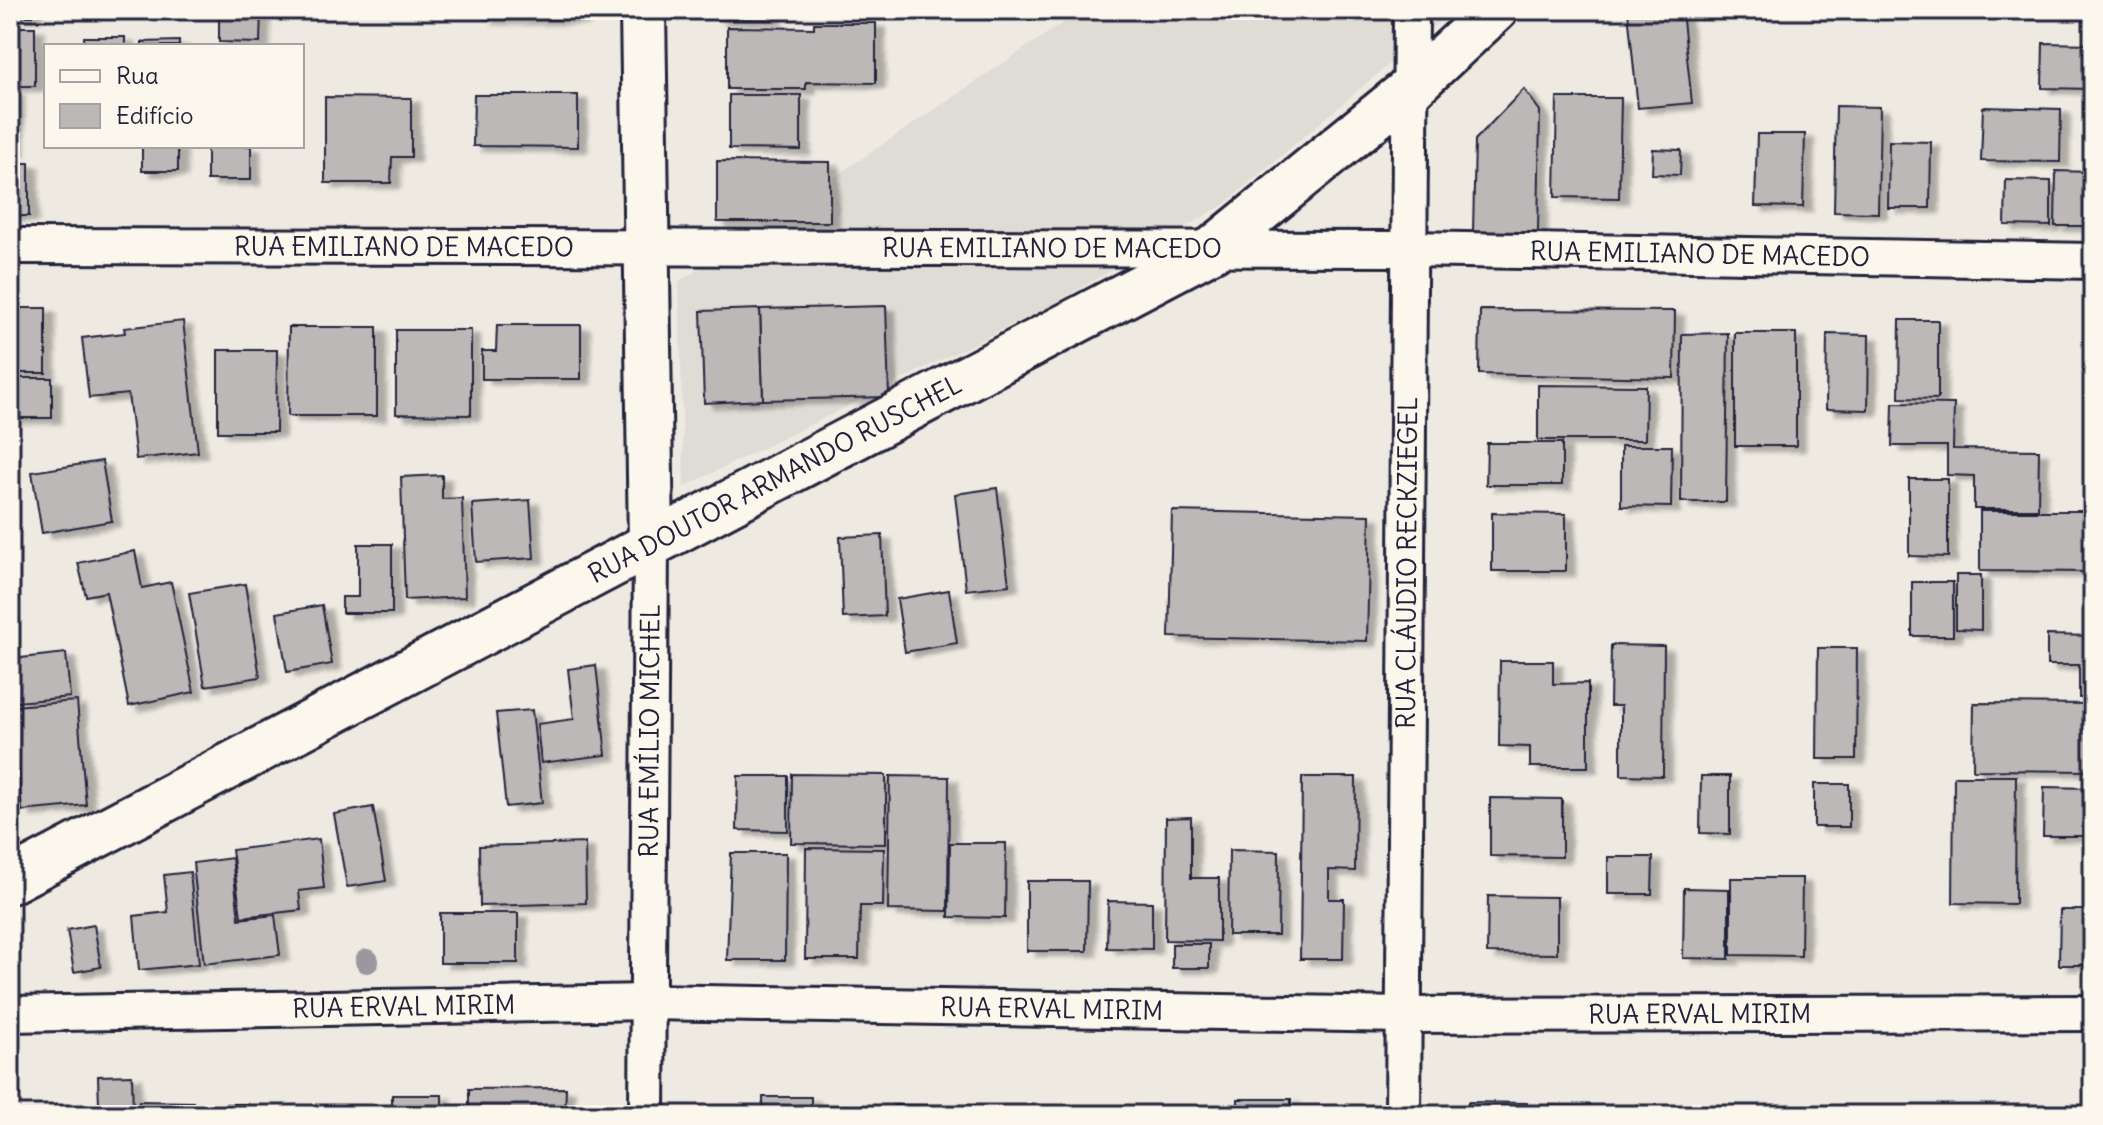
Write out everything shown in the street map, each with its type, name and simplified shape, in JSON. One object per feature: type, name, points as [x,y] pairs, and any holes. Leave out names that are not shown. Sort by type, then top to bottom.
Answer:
[{"type":"main road","name":"RUA EMÍLIO MICHEL","points":[[643,10],[651,543]]},
{"type":"main road","name":"RUA DOUTOR ARMANDO RUSCHEL","points":[[10,881],[1213,249],[1410,89],[1495,10]]},
{"type":"street","name":"RUA CLÁUDIO RECKZIEGEL","points":[[1403,1115],[1411,10]]},
{"type":"street","name":"RUA EMILIANO DE MACEDO","points":[[10,246],[1409,249],[2093,261]]},
{"type":"street","name":"RUA EMÍLIO MICHEL","points":[[647,1115],[651,543]]},
{"type":"street","name":"RUA ERVAL MIRIM","points":[[10,1014],[648,1002],[1404,1015],[2093,1013]]},
{"type":"shaded area","points":[[1082,10],[1453,10],[1223,205],[1050,306],[684,487],[679,282]]},
{"type":"building","points":[[10,10],[33,10],[33,16],[10,16]]},
{"type":"building","points":[[219,10],[261,10],[260,43],[219,42]]},
{"type":"building","points":[[484,10],[581,10],[581,19],[484,19]]},
{"type":"building","points":[[716,10],[773,10],[773,20],[716,19]]},
{"type":"building","points":[[1696,10],[1682,11],[1692,103],[1638,108],[1628,12]]},
{"type":"building","points":[[2053,10],[2093,10],[2093,13],[2053,13]]},
{"type":"building","points":[[814,23],[876,23],[876,83],[806,82],[806,89],[727,89],[727,27],[814,28]]},
{"type":"building","points":[[10,27],[35,27],[35,86],[10,86]]},
{"type":"building","points":[[84,37],[125,37],[125,44],[84,44]]},
{"type":"building","points":[[179,41],[179,44],[142,44]]},
{"type":"building","points":[[2043,43],[2093,44],[2093,89],[2042,88]]},
{"type":"building","points":[[1524,89],[1540,111],[1538,234],[1473,232],[1475,140]]},
{"type":"building","points":[[10,91],[15,91],[15,151],[10,151]]},
{"type":"building","points":[[474,95],[578,95],[578,147],[473,146]]},
{"type":"building","points":[[729,95],[801,95],[801,150],[729,149]]},
{"type":"building","points":[[325,97],[411,98],[411,157],[392,157],[391,183],[325,183]]},
{"type":"building","points":[[1557,98],[1621,98],[1619,198],[1555,197]]},
{"type":"building","points":[[1836,106],[1880,107],[1878,213],[1834,212]]},
{"type":"building","points":[[1983,107],[2061,109],[2060,162],[1981,161]]},
{"type":"building","points":[[1757,134],[1805,134],[1803,207],[1755,206]]},
{"type":"building","points":[[1889,141],[1931,142],[1930,208],[1888,208]]},
{"type":"building","points":[[142,148],[178,148],[178,171],[142,171]]},
{"type":"building","points":[[207,148],[251,148],[251,180],[207,180]]},
{"type":"building","points":[[1653,149],[1681,150],[1680,175],[1652,174]]},
{"type":"building","points":[[717,161],[830,162],[830,222],[717,222]]},
{"type":"building","points":[[10,163],[29,163],[29,216],[10,216]]},
{"type":"building","points":[[2056,171],[2093,172],[2093,226],[2055,226]]},
{"type":"building","points":[[2006,180],[2051,181],[2051,226],[2005,225]]},
{"type":"building","points":[[886,306],[889,397],[763,400],[760,309]]},
{"type":"building","points":[[10,308],[46,308],[46,373],[10,373]]},
{"type":"building","points":[[760,309],[763,400],[704,403],[701,311]]},
{"type":"building","points":[[1480,310],[1675,311],[1674,378],[1479,374]]},
{"type":"building","points":[[1900,320],[1938,320],[1938,399],[1899,398]]},
{"type":"building","points":[[183,321],[198,452],[136,459],[128,394],[89,398],[82,338],[125,333],[124,328]]},
{"type":"building","points":[[497,325],[581,325],[581,379],[482,379],[482,351],[496,351]]},
{"type":"building","points":[[289,327],[377,327],[377,416],[288,416]]},
{"type":"building","points":[[396,330],[471,330],[471,415],[396,414]]},
{"type":"building","points":[[1728,333],[1726,502],[1681,502],[1682,334]]},
{"type":"building","points":[[1735,333],[1796,333],[1796,446],[1735,446]]},
{"type":"building","points":[[1827,334],[1869,335],[1868,410],[1826,409]]},
{"type":"building","points":[[218,350],[277,350],[276,432],[218,432]]},
{"type":"building","points":[[10,378],[52,378],[52,418],[10,418]]},
{"type":"building","points":[[1538,385],[1646,386],[1645,440],[1538,440]]},
{"type":"building","points":[[2089,386],[2093,386],[2093,436],[2088,436]]},
{"type":"building","points":[[1893,403],[1954,404],[1953,449],[2039,450],[2038,509],[1974,509],[1974,476],[1947,475],[1947,446],[1892,446]]},
{"type":"building","points":[[1487,443],[1562,443],[1562,485],[1486,485]]},
{"type":"building","points":[[1621,446],[1672,446],[1671,507],[1621,506]]},
{"type":"building","points":[[102,461],[112,521],[42,533],[32,472]]},
{"type":"building","points":[[442,475],[442,499],[462,498],[465,597],[405,600],[401,477]]},
{"type":"building","points":[[1909,479],[1948,479],[1948,557],[1909,556]]},
{"type":"building","points":[[997,488],[1009,585],[966,590],[955,494]]},
{"type":"building","points":[[530,500],[534,558],[476,562],[472,504]]},
{"type":"building","points":[[1172,511],[1370,515],[1367,641],[1169,637]]},
{"type":"building","points":[[1980,511],[2093,511],[2093,572],[1980,571]]},
{"type":"building","points":[[1492,513],[1566,514],[1566,571],[1492,571]]},
{"type":"building","points":[[882,535],[885,616],[843,618],[840,537]]},
{"type":"building","points":[[358,544],[392,544],[392,613],[342,613],[342,597],[358,597]]},
{"type":"building","points":[[135,551],[142,588],[171,582],[194,692],[129,706],[106,592],[86,596],[78,563]]},
{"type":"building","points":[[1956,575],[1981,575],[1981,630],[1956,629]]},
{"type":"building","points":[[1912,582],[1953,582],[1953,636],[1912,636]]},
{"type":"building","points":[[245,584],[260,677],[205,686],[189,593]]},
{"type":"building","points":[[949,590],[957,643],[905,652],[897,599]]},
{"type":"building","points":[[322,605],[332,664],[287,672],[277,613]]},
{"type":"building","points":[[2047,635],[2093,636],[2093,698],[2079,698],[2079,665],[2047,665]]},
{"type":"building","points":[[1611,645],[1664,646],[1663,776],[1621,775],[1621,706],[1610,706]]},
{"type":"building","points":[[1818,648],[1857,648],[1856,759],[1817,759]]},
{"type":"building","points":[[66,653],[70,697],[17,702],[12,659]]},
{"type":"building","points":[[1500,661],[1553,661],[1553,684],[1588,683],[1588,767],[1530,767],[1530,747],[1499,746]]},
{"type":"building","points":[[596,665],[606,755],[541,763],[537,724],[574,719],[568,669]]},
{"type":"building","points":[[77,701],[86,805],[22,811],[13,706]]},
{"type":"building","points":[[1974,703],[2093,704],[2093,771],[1973,770]]},
{"type":"building","points":[[532,710],[542,803],[506,807],[496,713]]},
{"type":"building","points":[[792,774],[886,775],[886,844],[791,843]]},
{"type":"building","points":[[738,776],[788,776],[788,831],[737,830]]},
{"type":"building","points":[[890,776],[949,777],[948,911],[888,910]]},
{"type":"building","points":[[1701,776],[1730,776],[1730,834],[1700,833]]},
{"type":"building","points":[[1954,776],[2016,776],[2015,904],[1953,903]]},
{"type":"building","points":[[1302,777],[1356,777],[1355,871],[1329,870],[1329,899],[1344,899],[1343,959],[1300,959]]},
{"type":"building","points":[[1814,784],[1849,784],[1849,827],[1814,827]]},
{"type":"building","points":[[2044,787],[2093,788],[2093,836],[2043,836]]},
{"type":"building","points":[[1490,798],[1562,799],[1562,857],[1490,856]]},
{"type":"building","points":[[373,807],[386,881],[347,887],[334,814]]},
{"type":"building","points":[[1191,817],[1191,878],[1219,878],[1219,941],[1165,940],[1166,818]]},
{"type":"building","points":[[319,839],[324,888],[299,891],[301,910],[241,917],[232,850]]},
{"type":"building","points":[[585,843],[586,903],[480,906],[479,846]]},
{"type":"building","points":[[950,843],[1006,843],[1005,918],[949,917]]},
{"type":"building","points":[[806,848],[884,849],[883,906],[860,906],[859,959],[805,959]]},
{"type":"building","points":[[1229,850],[1279,851],[1278,935],[1228,935]]},
{"type":"building","points":[[731,853],[786,853],[785,960],[727,960]]},
{"type":"building","points":[[1608,857],[1653,857],[1652,894],[1608,894]]},
{"type":"building","points":[[232,858],[239,919],[275,915],[280,955],[204,964],[193,863]]},
{"type":"building","points":[[190,872],[199,964],[139,970],[134,916],[168,912],[164,875]]},
{"type":"building","points":[[1731,878],[1802,878],[1801,956],[1731,955]]},
{"type":"building","points":[[1027,881],[1088,881],[1087,951],[1027,951]]},
{"type":"building","points":[[1684,888],[1729,889],[1729,959],[1683,958]]},
{"type":"building","points":[[1488,896],[1557,897],[1557,954],[1487,953]]},
{"type":"building","points":[[1108,901],[1152,902],[1152,949],[1107,948]]},
{"type":"building","points":[[2060,910],[2093,910],[2093,965],[2059,965]]},
{"type":"building","points":[[440,913],[518,913],[518,963],[440,963]]},
{"type":"building","points":[[94,925],[101,967],[74,972],[67,930]]},
{"type":"building","points":[[1172,944],[1209,944],[1209,968],[1172,968]]},
{"type":"building","points":[[132,1075],[133,1115],[71,1115],[70,1106],[99,1105],[98,1076]]},
{"type":"building","points":[[566,1088],[565,1115],[469,1115],[469,1089]]},
{"type":"building","points":[[392,1095],[442,1095],[442,1115],[392,1115]]},
{"type":"building","points":[[763,1097],[811,1097],[811,1115],[763,1115]]},
{"type":"building","points":[[1238,1099],[1291,1099],[1291,1115],[1238,1115]]},
{"type":"building","points":[[139,1101],[193,1102],[193,1115],[139,1115]]},
{"type":"building","points":[[1468,1102],[1527,1103],[1527,1115],[1468,1115]]},
{"type":"building","points":[[215,1104],[247,1104],[247,1115],[214,1115]]},
{"type":"building","points":[[893,1105],[974,1106],[974,1115],[892,1115]]},
{"type":"building","points":[[1168,1106],[1219,1106],[1219,1115],[1168,1115]]},
{"type":"building","points":[[1542,1106],[1594,1107],[1594,1115],[1542,1115]]},
{"type":"building","points":[[1305,1107],[1356,1107],[1356,1115],[1304,1115]]},
{"type":"building","points":[[2071,1111],[2093,1111],[2093,1115],[2071,1115]]},
{"type":"building","points":[[253,1112],[328,1112],[328,1115],[253,1115]]}]
